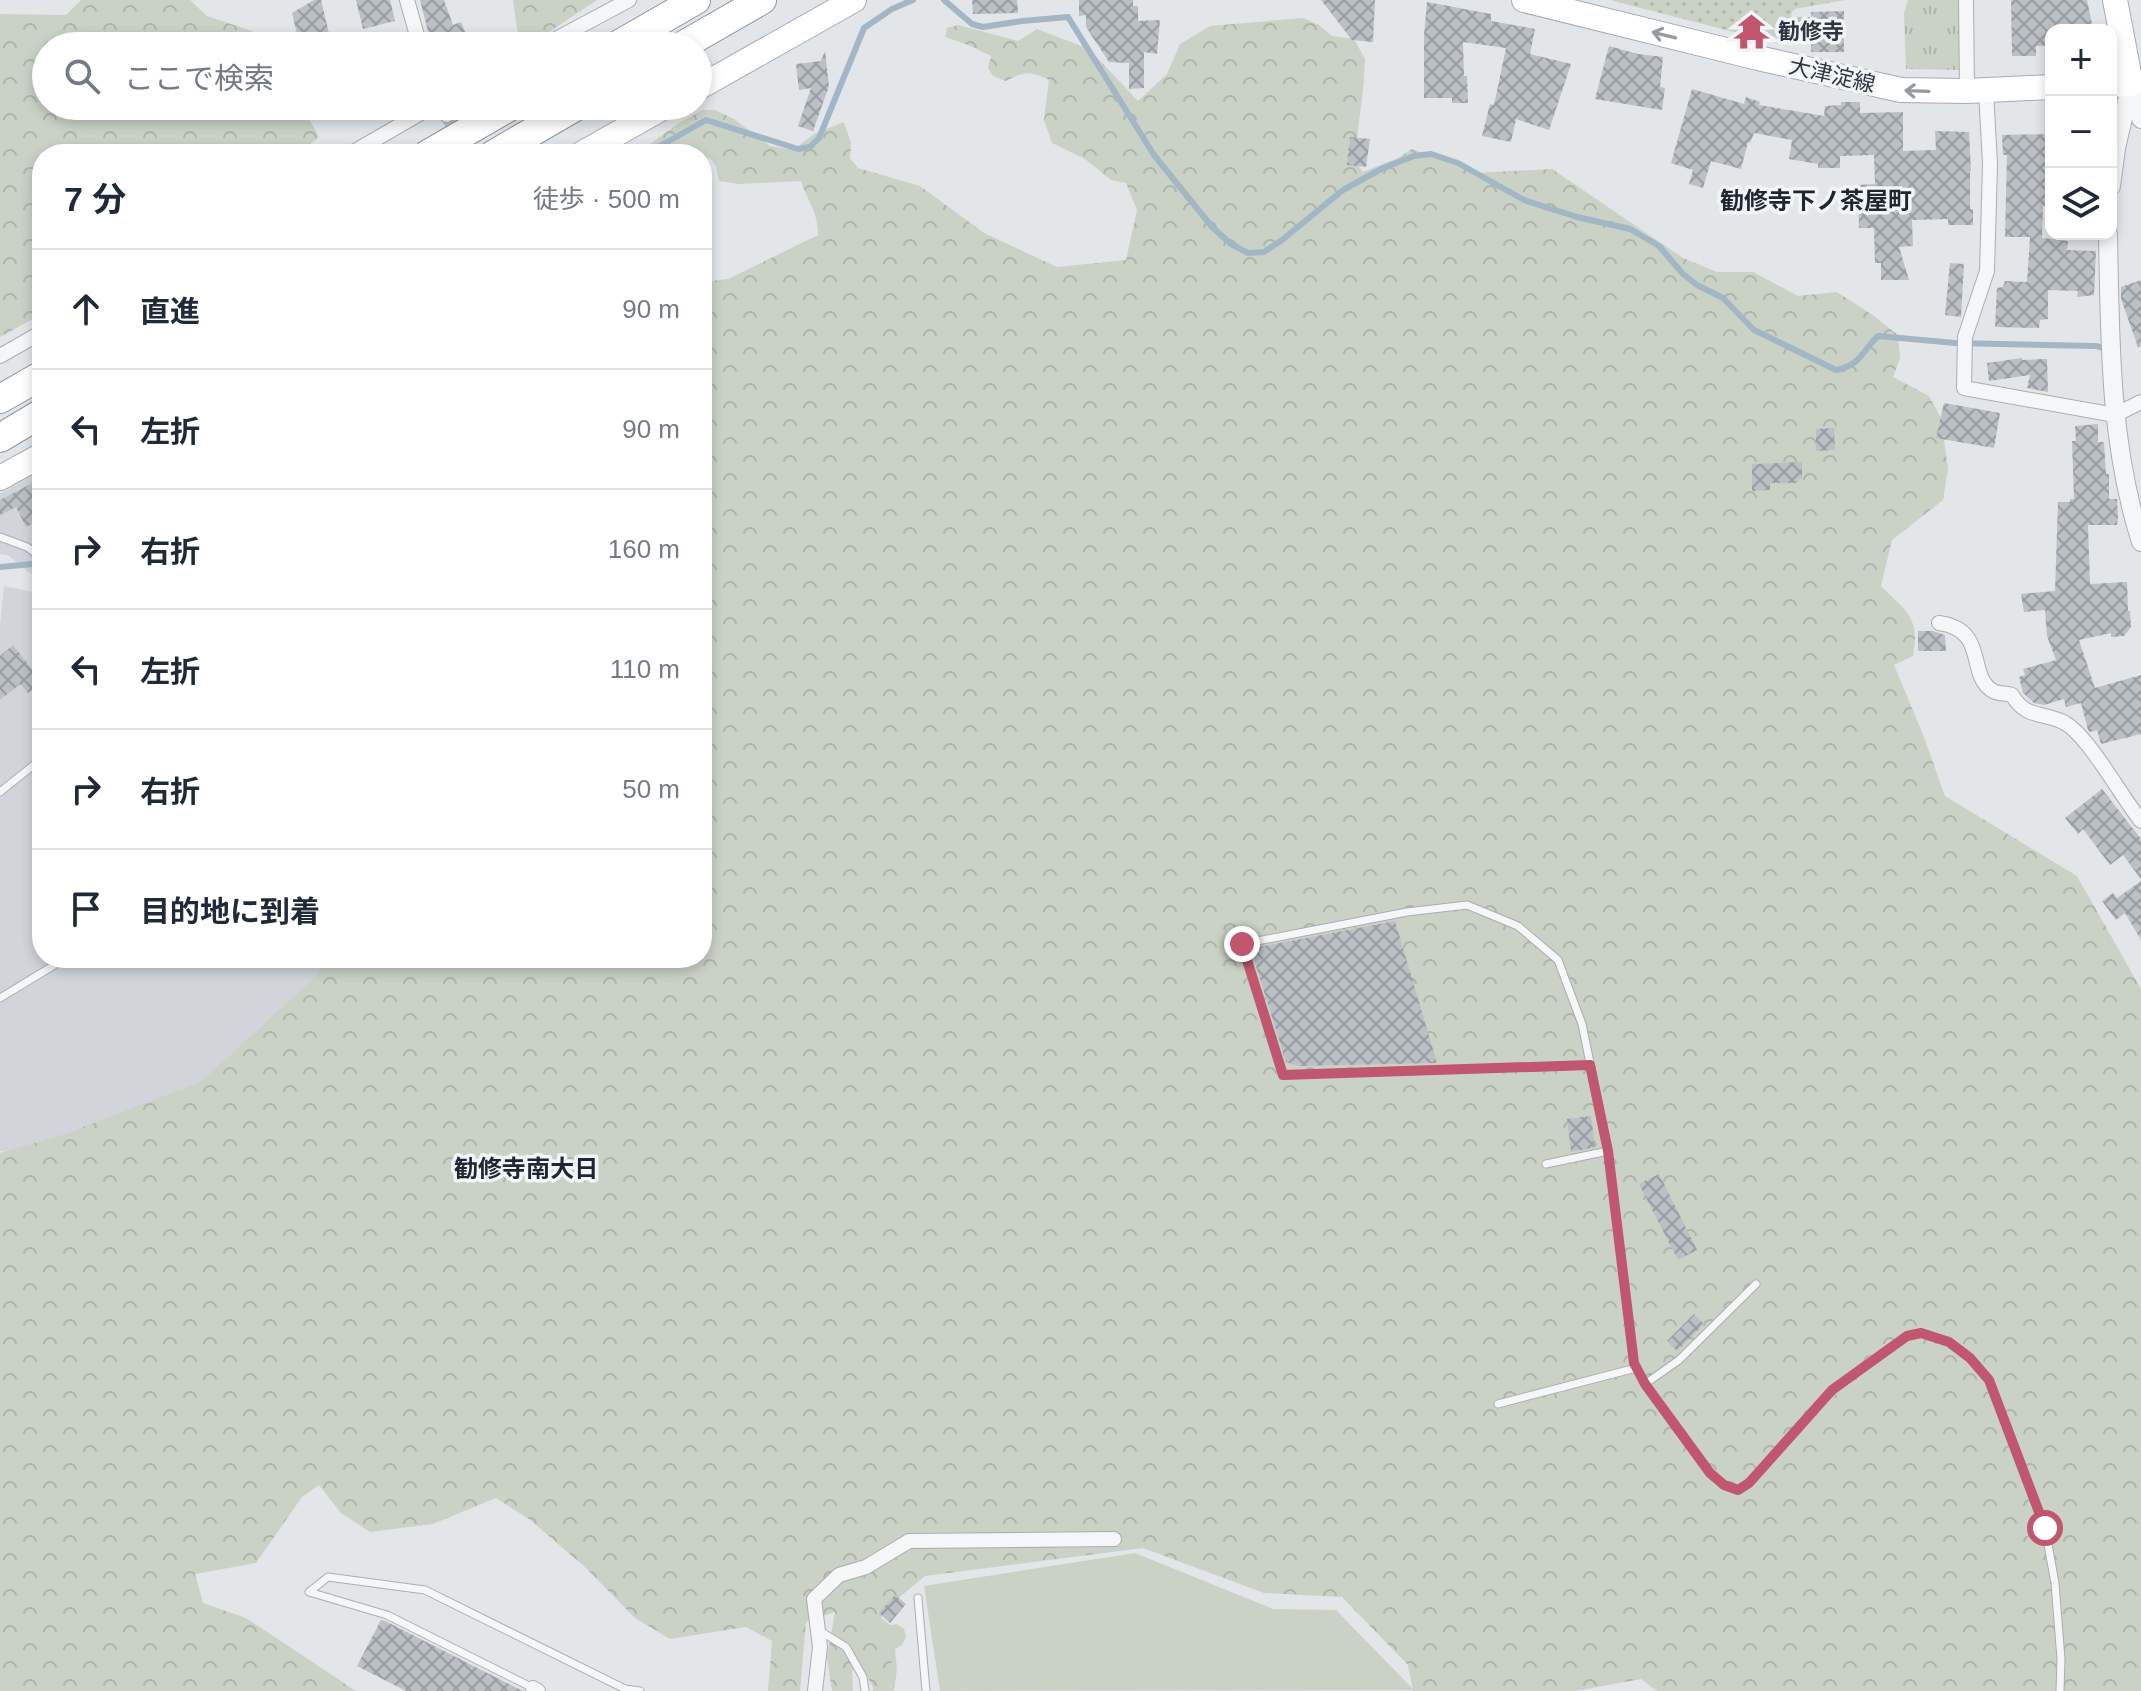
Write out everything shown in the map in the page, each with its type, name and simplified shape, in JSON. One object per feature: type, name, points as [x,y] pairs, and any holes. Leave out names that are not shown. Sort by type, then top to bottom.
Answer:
[{"type":"highway","points":[[640,32],[696,0]]},
{"type":"highway","points":[[706,32],[762,0]]},
{"type":"highway","points":[[445,144],[487,120]]},
{"type":"highway","points":[[511,144],[553,120]]},
{"type":"highway","points":[[0,399],[32,381]]},
{"type":"highway","points":[[0,438],[32,419]]},
{"type":"main road","points":[[712,80],[854,0]]},
{"type":"main road","name":"大津淀線","points":[[1524,0],[1901,90],[1977,91],[2045,87]]},
{"type":"main road","points":[[2115,0],[2128,84]]},
{"type":"main road","points":[[599,144],[641,120]]},
{"type":"main road","points":[[0,478],[32,460]]},
{"type":"street","points":[[407,0],[416,32]]},
{"type":"street","points":[[569,32],[629,0]]},
{"type":"street","points":[[1966,0],[1990,164],[1987,271],[1965,337],[1964,388],[2115,415],[2141,402]]},
{"type":"street","points":[[2128,84],[2141,119]]},
{"type":"street","points":[[2113,168],[2128,84]]},
{"type":"street","points":[[367,144],[409,120]]},
{"type":"street","points":[[2108,240],[2118,443],[2141,542]]},
{"type":"street","points":[[0,356],[32,338]]},
{"type":"street","points":[[1939,623],[1960,629],[1968,638],[1990,689],[2012,695],[2020,707],[2064,723],[2081,736],[2141,821]]},
{"type":"street","points":[[815,1691],[820,1647],[814,1599],[839,1575],[866,1567],[909,1541],[1114,1539]]},
{"type":"lane","points":[[0,537],[32,551]]},
{"type":"lane","points":[[0,792],[32,766]]},
{"type":"lane","points":[[1590,1065],[1283,1075],[1242,944],[1407,912],[1467,905],[1518,926],[1558,960],[1582,1024],[1608,1151],[1634,1363],[1645,1384],[1710,1473],[1724,1485],[1738,1490],[1749,1483],[1832,1390],[1907,1336],[1921,1333],[1949,1342],[1970,1358],[1989,1380],[2045,1528],[2055,1583],[2061,1659],[2060,1691]]},
{"type":"lane","points":[[0,998],[50,968]]},
{"type":"lane","points":[[1546,1164],[1608,1151]]},
{"type":"lane","points":[[1645,1384],[1679,1360],[1756,1284]]},
{"type":"lane","points":[[1498,1404],[1636,1368]]},
{"type":"lane","points":[[536,1689],[387,1615],[309,1592],[328,1577],[425,1590],[625,1689],[640,1691]]},
{"type":"lane","points":[[918,1598],[926,1691]]},
{"type":"lane","points":[[818,1630],[846,1647],[863,1677],[865,1691]]},
{"type":"shaded area","points":[[32,476],[32,575],[8,555],[0,554],[0,494]]},
{"type":"shaded area","points":[[4,586],[32,592],[32,968],[360,968],[339,1021],[38,1157],[0,1151],[0,625]]},
{"type":"green space","points":[[81,0],[190,0],[207,16],[253,32],[32,32],[32,120],[310,120],[319,137],[310,144],[32,144],[32,319],[0,337],[0,14],[66,15]]},
{"type":"green space","points":[[513,0],[597,0],[549,32],[518,32]]},
{"type":"green space","name":"勧修寺","points":[[1610,0],[1845,0],[1795,9],[1786,42],[1780,44]]},
{"type":"green space","points":[[1908,0],[1961,0],[1960,70],[1906,69],[1904,13]]},
{"type":"green space","points":[[1303,18],[1319,25],[1332,36],[1354,39],[1365,59],[1354,160],[1363,172],[1412,149],[1476,173],[1552,169],[1683,258],[1717,272],[1753,272],[1798,296],[1837,292],[1898,335],[1900,358],[1893,377],[1929,396],[1941,418],[1948,469],[1943,500],[1892,540],[1881,586],[1909,616],[1915,632],[1913,656],[1894,665],[1945,796],[2077,876],[2141,989],[2141,1691],[1657,1691],[1641,1679],[1575,1691],[1413,1691],[1408,1665],[1342,1597],[1264,1593],[1143,1548],[925,1576],[884,1610],[878,1627],[892,1655],[890,1691],[873,1691],[860,1664],[852,1672],[853,1691],[832,1691],[827,1657],[835,1612],[806,1622],[800,1691],[768,1691],[772,1641],[746,1627],[670,1639],[635,1618],[585,1567],[529,1519],[496,1498],[433,1524],[370,1532],[341,1513],[319,1485],[302,1497],[256,1563],[195,1574],[203,1603],[246,1618],[356,1691],[0,1691],[0,1153],[65,1134],[201,1082],[318,974],[321,968],[712,968],[712,281],[728,279],[818,235],[818,227],[801,181],[739,184],[719,181],[712,161],[712,144],[650,144],[685,120],[712,120],[712,110],[734,119],[770,146],[793,150],[814,134],[844,122],[851,143],[850,158],[858,168],[920,186],[984,233],[1057,267],[1126,260],[1137,210],[1126,183],[1111,180],[1085,159],[1052,143],[1044,120],[1049,80],[1028,73],[1006,81],[993,76],[988,68],[991,56],[945,37],[947,28],[958,25],[1018,41],[1037,29],[1089,49],[1138,101],[1167,74],[1180,44],[1210,26]]},
{"type":"green space","points":[[1135,1553],[1273,1609],[1336,1610],[1414,1690],[940,1691],[924,1586]]},
{"type":"green space","points":[[881,1618],[890,1625],[897,1624],[904,1629],[906,1637],[902,1645],[895,1649],[897,1669],[894,1691],[890,1691],[878,1627]]},
{"type":"building","points":[[314,0],[321,0],[329,32],[297,32],[292,13]]},
{"type":"building","points":[[356,0],[390,0],[395,21],[363,29]]},
{"type":"building","points":[[420,0],[444,0],[453,25],[461,22],[465,32],[436,32],[428,32]]},
{"type":"building","points":[[972,0],[1017,0],[1018,13],[973,14]]},
{"type":"building","points":[[1079,0],[1133,0],[1133,6],[1138,6],[1138,21],[1160,20],[1157,54],[1144,52],[1144,88],[1129,89],[1129,63],[1109,62],[1086,27],[1086,15],[1079,16]]},
{"type":"building","points":[[1321,0],[1375,0],[1373,42],[1352,40]]},
{"type":"building","points":[[2011,0],[2087,0],[2092,24],[2045,24],[2045,46],[2036,46],[2036,56],[2012,56]]},
{"type":"building","points":[[1427,2],[1491,14],[1491,21],[1535,29],[1530,54],[1571,64],[1549,130],[1516,119],[1511,142],[1482,136],[1490,104],[1494,105],[1506,48],[1463,42],[1468,103],[1452,103],[1452,98],[1424,98]]},
{"type":"building","points":[[1844,11],[1844,52],[1811,52],[1811,38],[1797,38],[1797,17],[1811,17],[1811,12]]},
{"type":"building","points":[[1609,46],[1663,57],[1660,87],[1665,88],[1662,110],[1595,99]]},
{"type":"building","points":[[825,51],[829,86],[813,131],[798,126],[811,88],[799,90],[796,64],[821,61]]},
{"type":"building","points":[[1692,89],[1744,104],[1746,97],[1760,102],[1759,105],[1824,116],[1825,106],[1841,105],[1841,102],[1860,102],[1860,113],[1903,112],[1903,151],[1936,150],[1935,131],[1969,132],[1973,225],[1948,225],[1948,219],[1912,220],[1913,246],[1899,247],[1909,280],[1881,280],[1881,263],[1875,263],[1874,228],[1859,228],[1858,185],[1875,184],[1874,155],[1840,156],[1840,168],[1818,168],[1818,164],[1789,159],[1792,140],[1754,133],[1748,142],[1741,169],[1711,161],[1703,188],[1689,184],[1693,170],[1671,163]]},
{"type":"building","points":[[2045,134],[2042,238],[2068,241],[2067,250],[2096,251],[2094,295],[2077,297],[2078,291],[2048,290],[2048,319],[2040,320],[2039,328],[1995,327],[1997,288],[2003,287],[2005,281],[2027,282],[2030,237],[2005,237],[2007,155],[2003,155],[2002,135]]},
{"type":"building","points":[[1350,137],[1370,139],[1366,167],[1347,165]]},
{"type":"building","points":[[1950,263],[1964,264],[1961,317],[1945,315]]},
{"type":"building","points":[[2141,280],[2141,346],[2138,347],[2121,299],[2121,287]]},
{"type":"building","points":[[2022,358],[2047,359],[2048,392],[2027,388],[2030,375],[1989,381],[1987,363]]},
{"type":"building","points":[[1944,403],[2000,413],[1994,448],[1936,438]]},
{"type":"building","points":[[2098,424],[2098,442],[2104,442],[2106,474],[2109,474],[2109,499],[2117,499],[2118,517],[2117,525],[2088,525],[2090,584],[2127,582],[2131,627],[2124,636],[2111,637],[2111,633],[2079,640],[2095,688],[2141,675],[2141,734],[2101,744],[2097,730],[2088,730],[2081,703],[2066,707],[2064,699],[2044,705],[2034,703],[2023,693],[2019,677],[2025,675],[2023,669],[2056,660],[2047,636],[2045,610],[2024,612],[2021,594],[2055,591],[2058,502],[2074,499],[2072,441],[2076,441],[2075,426]]},
{"type":"building","points":[[1834,428],[1835,450],[1816,451],[1816,429]]},
{"type":"building","points":[[1802,462],[1802,479],[1798,479],[1798,483],[1770,483],[1770,490],[1752,491],[1752,464]]},
{"type":"building","points":[[32,483],[32,524],[26,527],[16,507],[0,515],[0,500]]},
{"type":"building","points":[[1918,631],[1945,635],[1946,651],[1918,651]]},
{"type":"building","points":[[13,645],[32,669],[32,690],[28,693],[20,684],[0,700],[0,656]]},
{"type":"building","points":[[2102,789],[2141,839],[2141,879],[2123,855],[2110,865],[2083,829],[2078,834],[2065,818]]},
{"type":"building","points":[[2141,881],[2141,940],[2125,913],[2116,920],[2102,901],[2113,893],[2117,898]]},
{"type":"building","points":[[1395,921],[1437,1063],[1298,1066],[1286,1062],[1252,953],[1259,947]]},
{"type":"building","points":[[1591,1116],[1595,1147],[1571,1152],[1567,1119]]},
{"type":"building","points":[[1659,1174],[1697,1250],[1678,1260],[1639,1184]]},
{"type":"building","points":[[1694,1314],[1704,1324],[1677,1351],[1667,1341]]},
{"type":"building","points":[[895,1595],[906,1604],[890,1623],[879,1613]]},
{"type":"building","points":[[381,1620],[523,1691],[406,1691],[357,1666]]},
{"type":"waterway","points":[[706,120],[798,149],[810,147],[819,138],[864,28],[892,9],[913,0]]},
{"type":"waterway","points":[[944,0],[972,24],[983,27],[1068,17],[1154,155],[1212,227],[1231,244],[1248,253],[1264,252],[1343,190],[1383,168],[1414,156],[1431,154],[1458,163],[1524,200],[1577,217],[1630,229],[1659,246],[1697,285],[1723,298],[1754,330],[1836,370],[1856,361],[1878,336],[1955,343],[2104,348]]},
{"type":"waterway","points":[[664,144],[706,120]]},
{"type":"waterway","points":[[0,567],[32,564]]},
{"type":"tunnel","points":[[450,120],[463,144]]},
{"type":"place","name":"勧修寺","points":[[1752,31]]},
{"type":"district","name":"勧修寺下ノ茶屋町","points":[[1816,200]]},
{"type":"district","name":"勧修寺南大日","points":[[526,1168]]},
{"type":"route","points":[[1242,944],[1283,1075],[1590,1065],[1608,1151],[1634,1363],[1645,1384],[1710,1473],[1724,1485],[1738,1490],[1749,1483],[1832,1390],[1907,1336],[1921,1333],[1949,1342],[1970,1358],[1989,1380],[2045,1528]]}]
